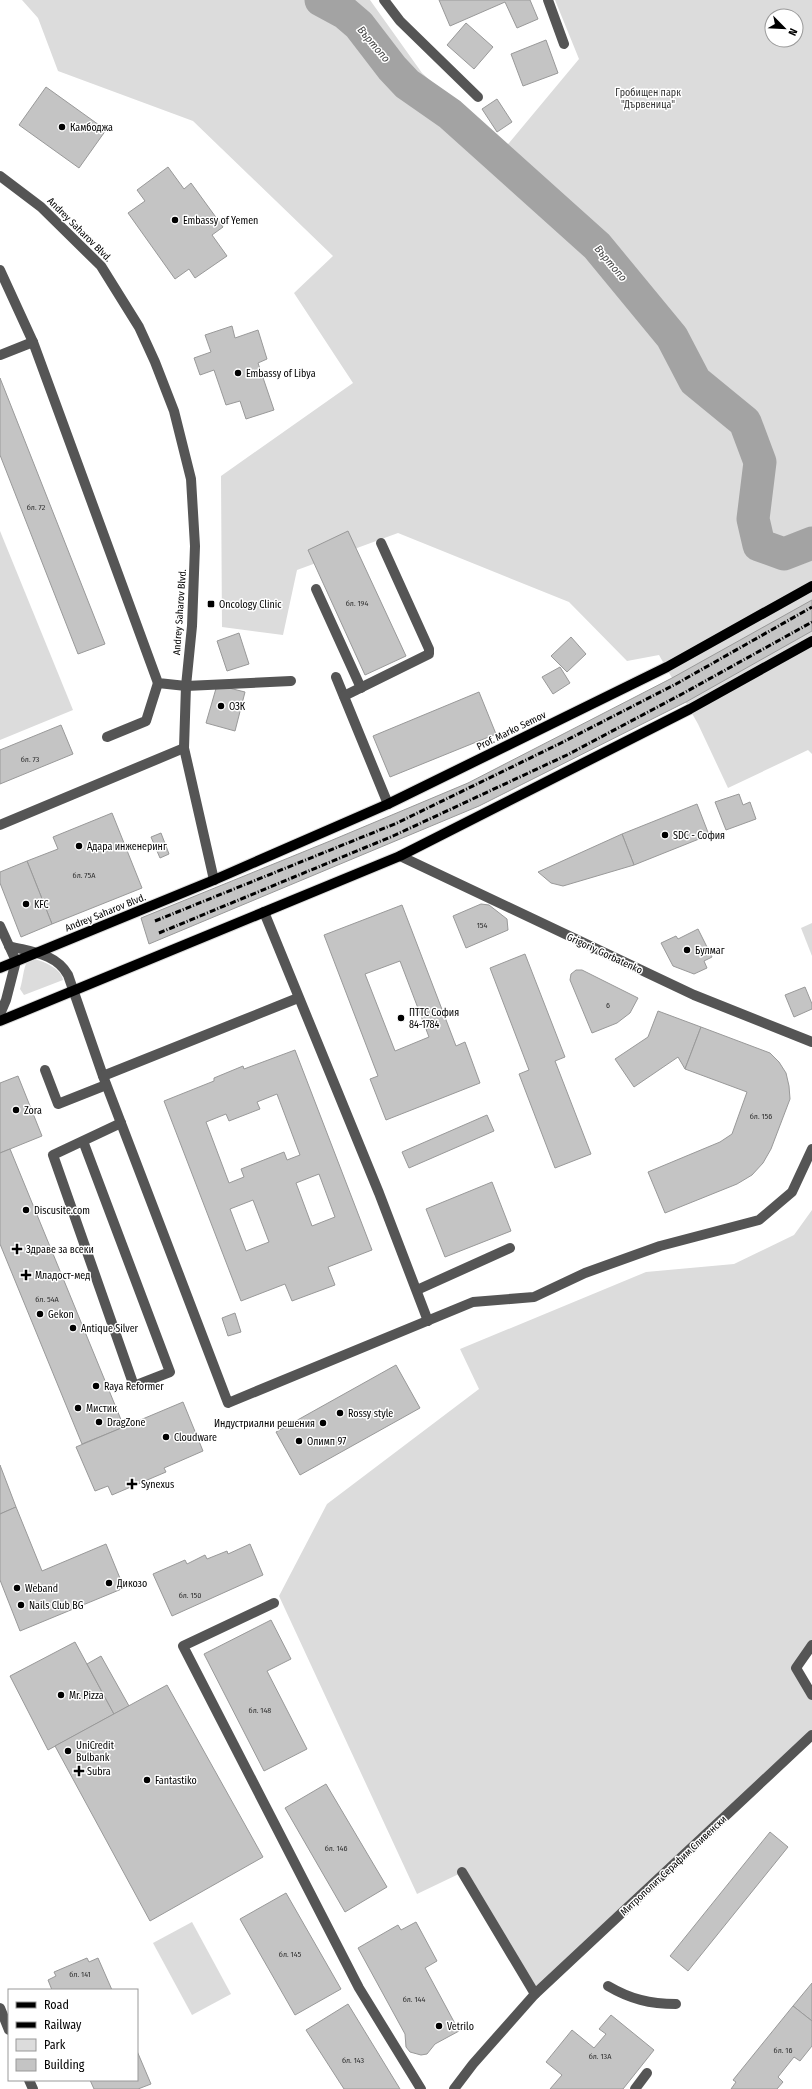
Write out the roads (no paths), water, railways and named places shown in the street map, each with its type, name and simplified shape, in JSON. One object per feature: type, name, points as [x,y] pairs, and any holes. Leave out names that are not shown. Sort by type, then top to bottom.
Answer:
[{"type":"main road","name":"Prof. Marko Semov","points":[[214,880],[388,804],[667,667],[812,586]]},
{"type":"main road","points":[[0,1020],[400,856],[690,709],[812,641]]},
{"type":"main road","name":"Andrey Saharov Blvd.","points":[[0,968],[214,880]]},
{"type":"street","points":[[384,0],[400,21],[478,98]]},
{"type":"street","points":[[548,0],[564,44]]},
{"type":"street","name":"Andrey Saharov Blvd.","points":[[1,179],[41,207],[101,266],[139,326],[174,411],[191,479],[195,546],[192,626],[186,686],[184,748],[214,880]]},
{"type":"street","points":[[0,270],[32,342],[158,683],[146,721],[108,737]]},
{"type":"street","points":[[0,355],[32,342]]},
{"type":"street","points":[[344,696],[429,654],[429,649],[381,543]]},
{"type":"street","points":[[316,589],[361,688]]},
{"type":"street","points":[[336,677],[388,804]]},
{"type":"street","points":[[158,683],[186,686],[292,681]]},
{"type":"street","points":[[0,825],[184,748]]},
{"type":"street","name":"Grigoriy Gorbatenko","points":[[400,856],[694,995],[812,1042]]},
{"type":"street","points":[[264,912],[376,1186],[428,1321]]},
{"type":"street","points":[[0,926],[16,961],[6,1000],[0,1014]]},
{"type":"street","points":[[9,946],[52,958],[60,964],[68,974],[105,1081],[228,1402],[473,1302],[534,1297],[585,1273],[660,1246],[759,1220],[792,1192],[812,1149]]},
{"type":"street","points":[[45,1070],[58,1104],[105,1081],[298,998]]},
{"type":"street","points":[[83,1141],[170,1372],[134,1386],[53,1155],[121,1123]]},
{"type":"street","points":[[417,1290],[435,1280],[510,1248]]},
{"type":"street","points":[[274,1603],[183,1646],[360,1988],[420,2089]]},
{"type":"street","points":[[812,1645],[796,1668],[812,1695]]},
{"type":"street","name":"Митрополит Серафим Сливенски","points":[[454,2089],[473,2064],[535,1994],[812,1735]]},
{"type":"street","points":[[462,1872],[535,1994]]},
{"type":"street","points":[[608,1986],[623,1995],[640,2001],[676,2004]]},
{"type":"street","points":[[0,2008],[8,2028]]},
{"type":"street","points":[[635,2089],[647,2074]]},
{"type":"waterway","name":"Въртопо","points":[[321,0],[345,13],[359,25],[392,68],[407,84],[450,114],[597,246],[672,337],[695,381],[745,422],[760,462],[753,519],[759,545],[784,554],[812,543]]},
{"type":"railway","points":[[155,921],[397,823],[561,743],[676,684],[812,607]]},
{"type":"railway","points":[[159,933],[393,836],[567,755],[682,694],[812,622]]},
{"type":"place","name":"Камбоджа","points":[[62,127]]},
{"type":"place","name":"Embassy of Yemen","points":[[175,220]]},
{"type":"place","name":"Embassy of Libya","points":[[238,373]]},
{"type":"place","name":"Oncology Clinic","points":[[211,604]]},
{"type":"place","name":"ОЗК","points":[[221,706]]},
{"type":"place","name":"SDC - София","points":[[665,835]]},
{"type":"place","name":"Адара инженеринг","points":[[79,846]]},
{"type":"place","name":"KFC","points":[[26,904]]},
{"type":"place","name":"Булмаг","points":[[687,950]]},
{"type":"place","name":"ПТТС София 84-1784","points":[[401,1018]]},
{"type":"place","name":"Zora","points":[[16,1110]]},
{"type":"place","name":"Discusite.com","points":[[26,1210]]},
{"type":"place","name":"Здраве за всеки","points":[[17,1249]]},
{"type":"place","name":"Младост-мед","points":[[26,1275]]},
{"type":"place","name":"Gekon","points":[[40,1314]]},
{"type":"place","name":"Antique Silver","points":[[73,1328]]},
{"type":"place","name":"Raya Reformer","points":[[96,1386]]},
{"type":"place","name":"Мистик","points":[[78,1408]]},
{"type":"place","name":"Rossy style","points":[[340,1413]]},
{"type":"place","name":"DragZone","points":[[99,1422]]},
{"type":"place","name":"Индустриални решения","points":[[323,1423]]},
{"type":"place","name":"Cloudware","points":[[166,1437]]},
{"type":"place","name":"Олимп 97","points":[[299,1441]]},
{"type":"place","name":"Synexus","points":[[132,1484]]},
{"type":"place","name":"Дикозо","points":[[109,1583]]},
{"type":"place","name":"Weband","points":[[17,1588]]},
{"type":"place","name":"Nails Club BG","points":[[21,1605]]},
{"type":"place","name":"Mr. Pizza","points":[[61,1695]]},
{"type":"place","name":"UniCredit Bulbank","points":[[68,1751]]},
{"type":"place","name":"Subra","points":[[79,1771]]},
{"type":"place","name":"Fantastiko","points":[[147,1780]]},
{"type":"place","name":"Vetrilo","points":[[439,2026]]},
{"type":"park label","name":"Гробищен парк \"Дървеница\"","points":[[648,98]]}]
